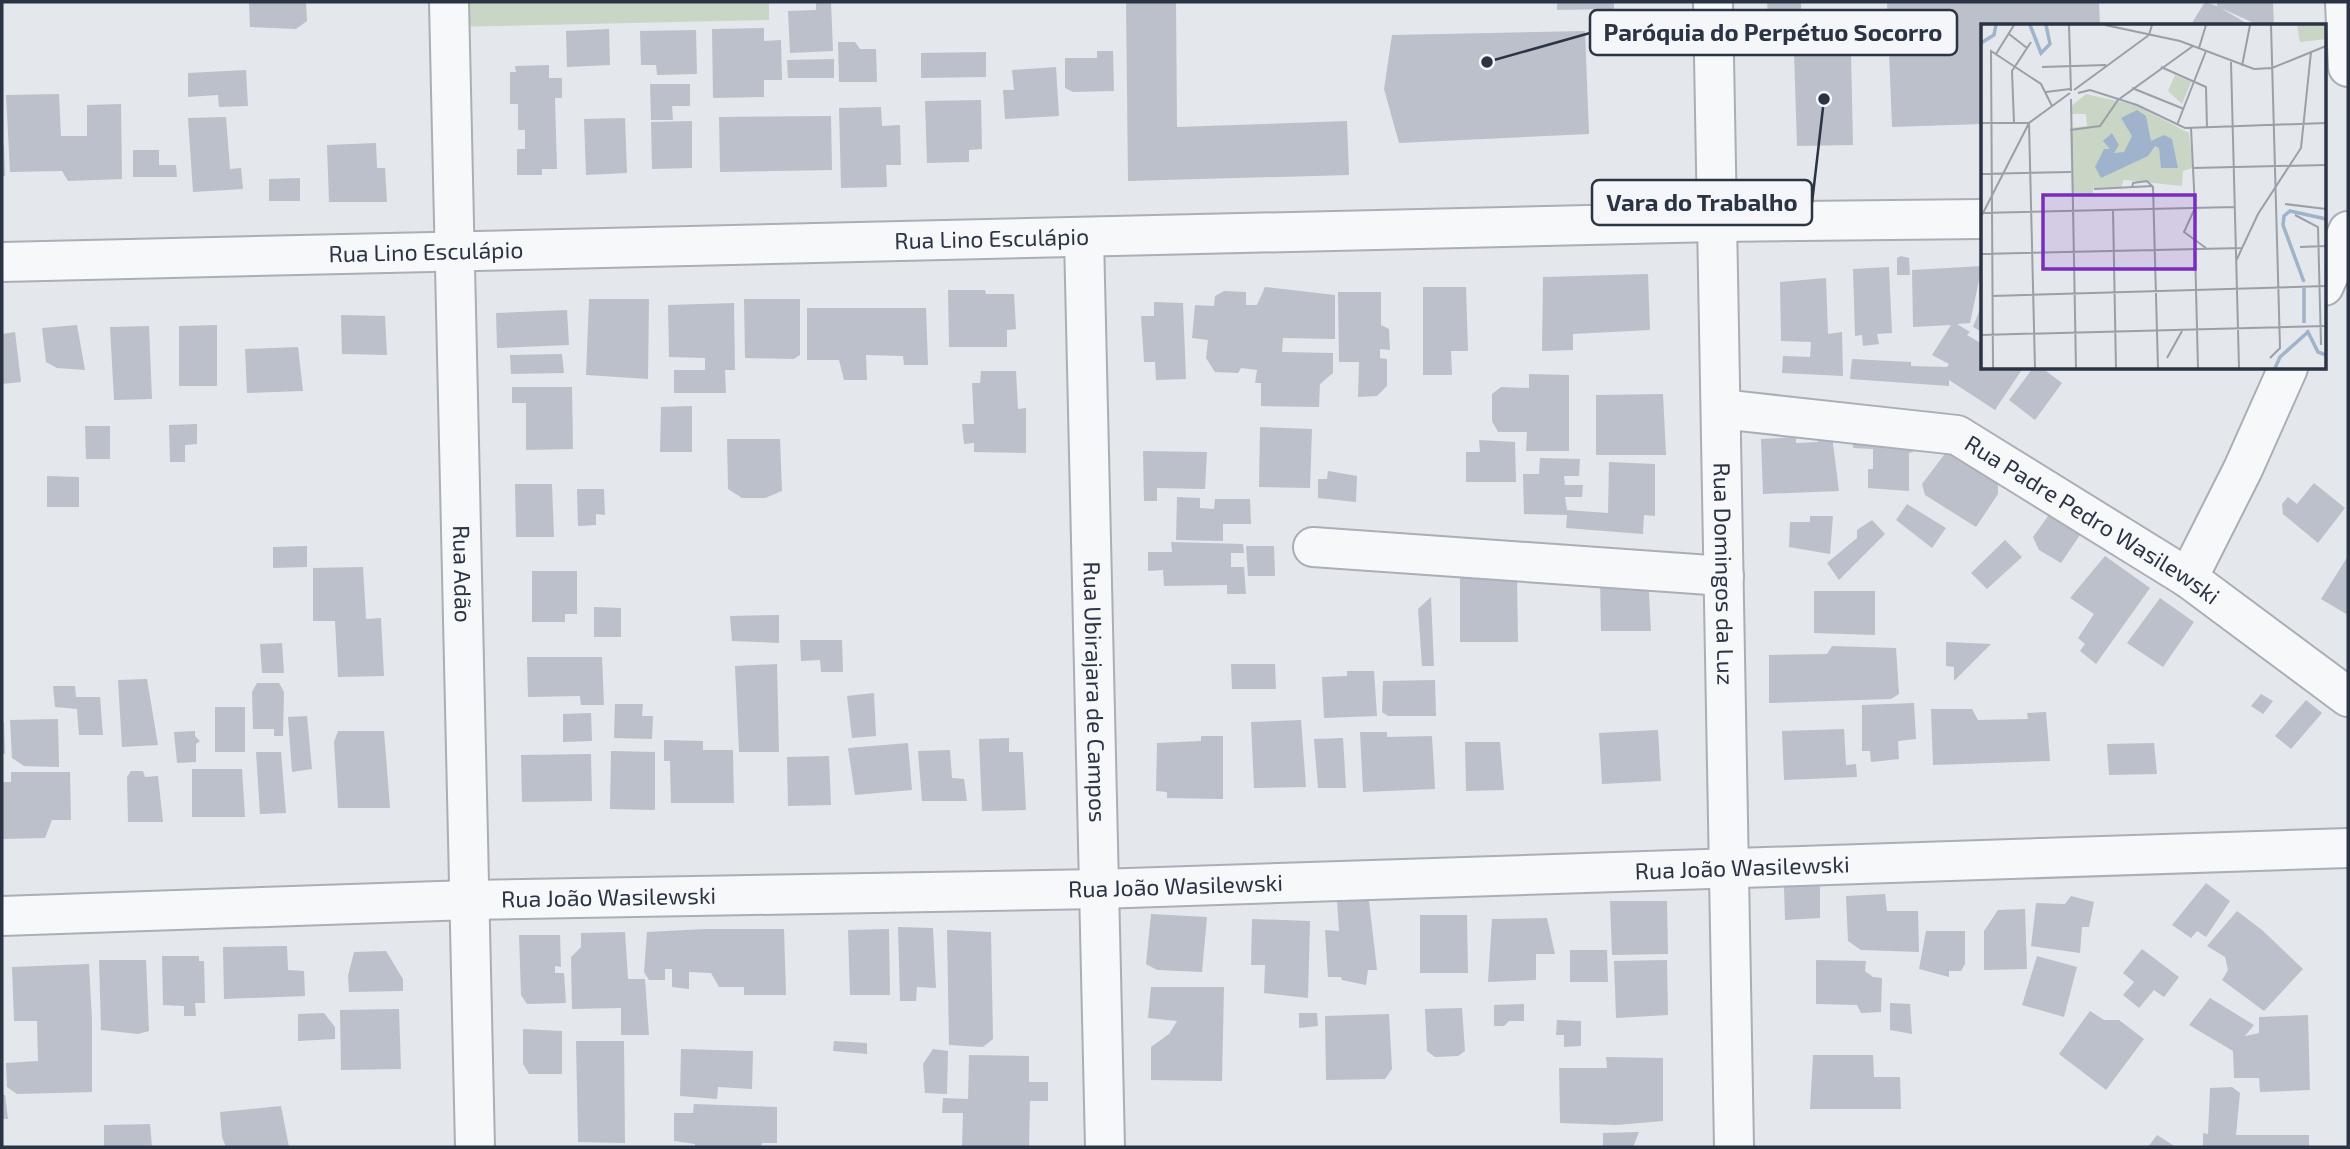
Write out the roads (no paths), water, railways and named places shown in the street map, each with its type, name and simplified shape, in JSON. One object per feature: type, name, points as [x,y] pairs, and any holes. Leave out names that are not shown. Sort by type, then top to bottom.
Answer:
[{"type":"street","name":"Rua Adão","points":[[449,2],[475,1147]]},
{"type":"street","name":"Rua Domingos da Luz","points":[[1713,2],[1734,1147]]},
{"type":"street","points":[[2345,2],[2348,67]]},
{"type":"street","points":[[2326,215],[2348,214]]},
{"type":"street","name":"Rua Lino Esculápio","points":[[2,262],[1716,222],[1981,219]]},
{"type":"street","points":[[2326,281],[2348,231]]},
{"type":"street","name":"Rua Ubirajara de Campos","points":[[1084,237],[1105,1147]]},
{"type":"street","points":[[2188,578],[2243,469],[2288,369]]},
{"type":"street","name":"Rua Padre Pedro Wasilewski","points":[[1721,409],[1957,435],[2188,578],[2348,697]]},
{"type":"street","points":[[1313,547],[1724,576]]},
{"type":"street","name":"Rua João Wasilewski","points":[[2,916],[469,900],[1098,889],[2348,848]]},
{"type":"place","name":"Paróquia do Perpétuo Socorro","points":[[1487,62]]},
{"type":"place","name":"Vara do Trabalho","points":[[1824,99]]}]
